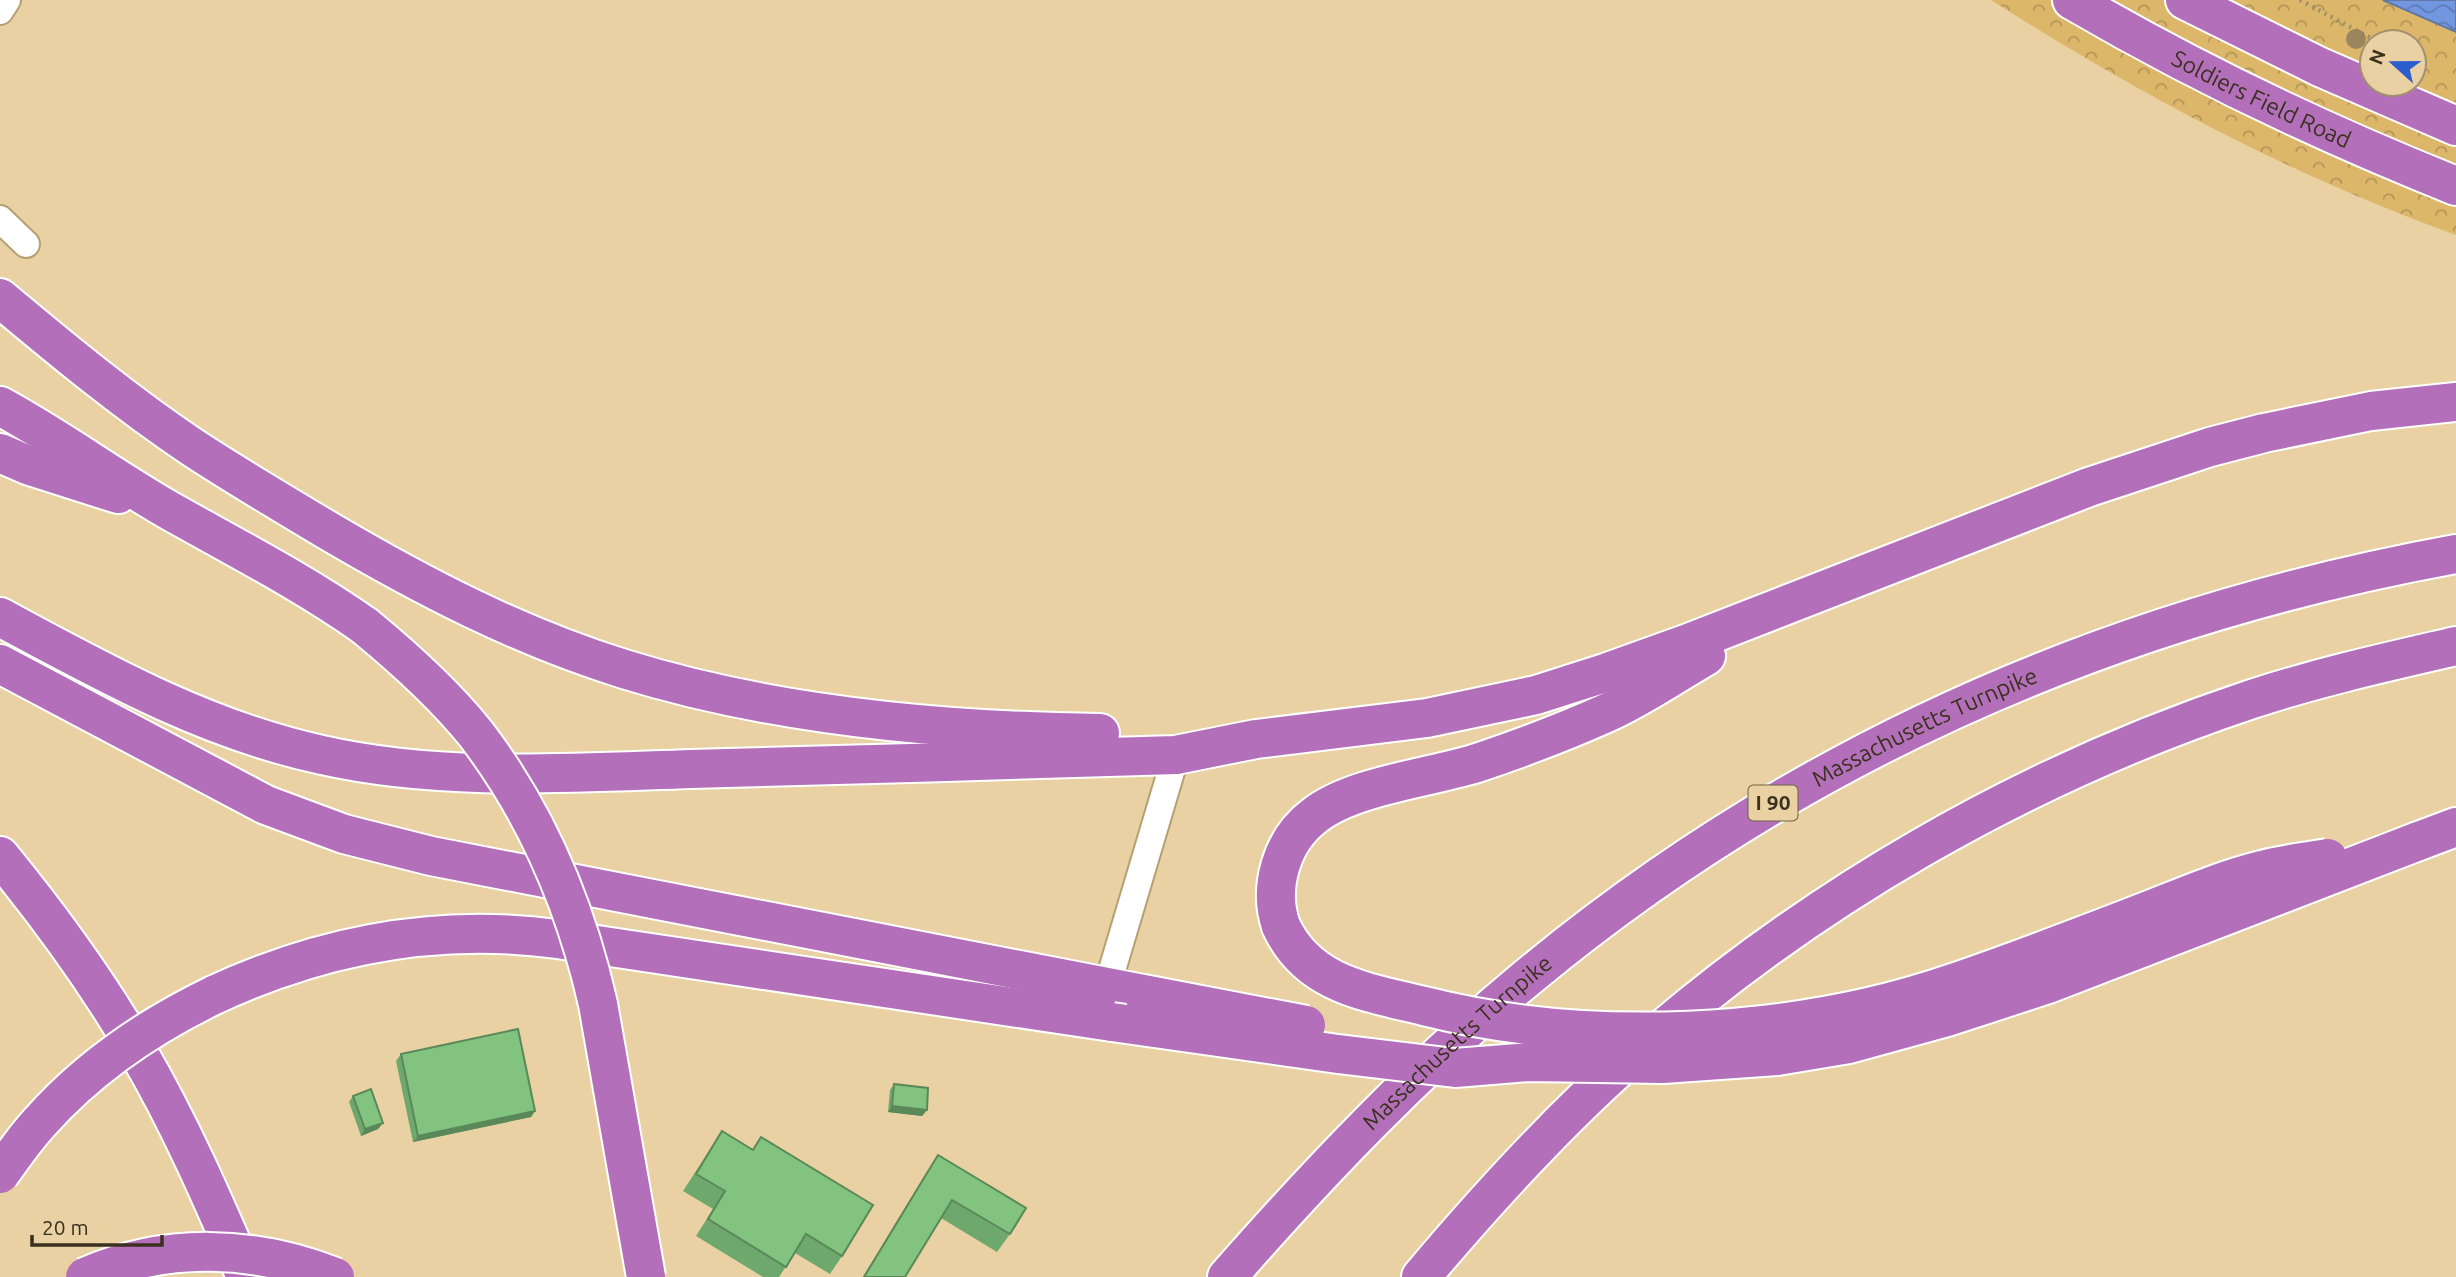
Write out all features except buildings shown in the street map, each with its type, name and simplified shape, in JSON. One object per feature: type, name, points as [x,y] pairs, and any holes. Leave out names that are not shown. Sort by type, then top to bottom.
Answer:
[{"type":"highway","name":"Soldiers Field Road","points":[[2072,0],[2199,71],[2284,113],[2361,148],[2456,186]]},
{"type":"highway","points":[[2185,0],[2320,67],[2456,126]]},
{"type":"highway","points":[[0,298],[143,412],[249,483],[425,586],[508,626],[575,653],[626,670],[718,693],[878,719],[987,730],[1172,733],[1256,738]]},
{"type":"highway","points":[[0,617],[156,699],[223,727],[320,755],[387,766],[530,774],[1176,755],[1256,738],[1413,720],[1536,695],[1620,668],[2147,467],[2231,441],[2371,411],[2456,402]]},
{"type":"highway","points":[[0,406],[43,429],[170,511],[299,583],[365,626],[419,673],[475,733],[521,800],[554,868],[590,971],[646,1277]]},
{"type":"highway","points":[[0,453],[30,466],[170,511]]},
{"type":"highway","name":"Massachusetts Turnpike","points":[[1227,1277],[1373,1121],[1493,1007],[1636,894],[1708,844],[1782,798],[1935,716],[2016,681],[2136,636],[2264,597],[2453,555]]},
{"type":"highway","points":[[1811,595],[1606,713],[1480,761],[1342,799],[1313,816],[1300,829],[1284,856],[1275,891],[1281,926],[1302,959],[1328,977],[1364,990],[1461,1015],[1509,1023],[1590,1030],[1643,1031],[1740,1027],[1847,1011],[1917,995],[2012,963],[2262,870],[2416,842]]},
{"type":"highway","points":[[1421,1277],[1514,1170],[1625,1061],[1745,964],[1872,878],[1938,839],[2044,783],[2158,734],[2290,688],[2456,646]]},
{"type":"highway","points":[[0,664],[242,794],[290,815],[370,842],[1121,1001]]},
{"type":"highway","points":[[0,1174],[41,1121],[90,1075],[160,1024],[214,995],[275,970],[348,948],[415,936],[495,933],[1121,1001],[1457,1048],[1529,1062],[1663,1064],[1753,1059],[1812,1051],[1873,1038],[1947,1017],[2048,984],[2456,827]]},
{"type":"highway","points":[[0,856],[58,931],[137,1051],[206,1184],[247,1277]]},
{"type":"highway","points":[[85,1277],[126,1262],[156,1255],[216,1251],[274,1258],[335,1277]]},
{"type":"lane","points":[[0,10],[7,0]]},
{"type":"lane","points":[[0,219],[26,244]]},
{"type":"lane","points":[[1121,1001],[1176,755]]},
{"type":"path","points":[[2300,0],[2358,31]]},
{"type":"green space","points":[[1991,0],[2383,0],[2456,32],[2456,235],[2395,212],[2275,159],[2102,68]]},
{"type":"water","points":[[2383,0],[2456,0],[2456,32]]}]
